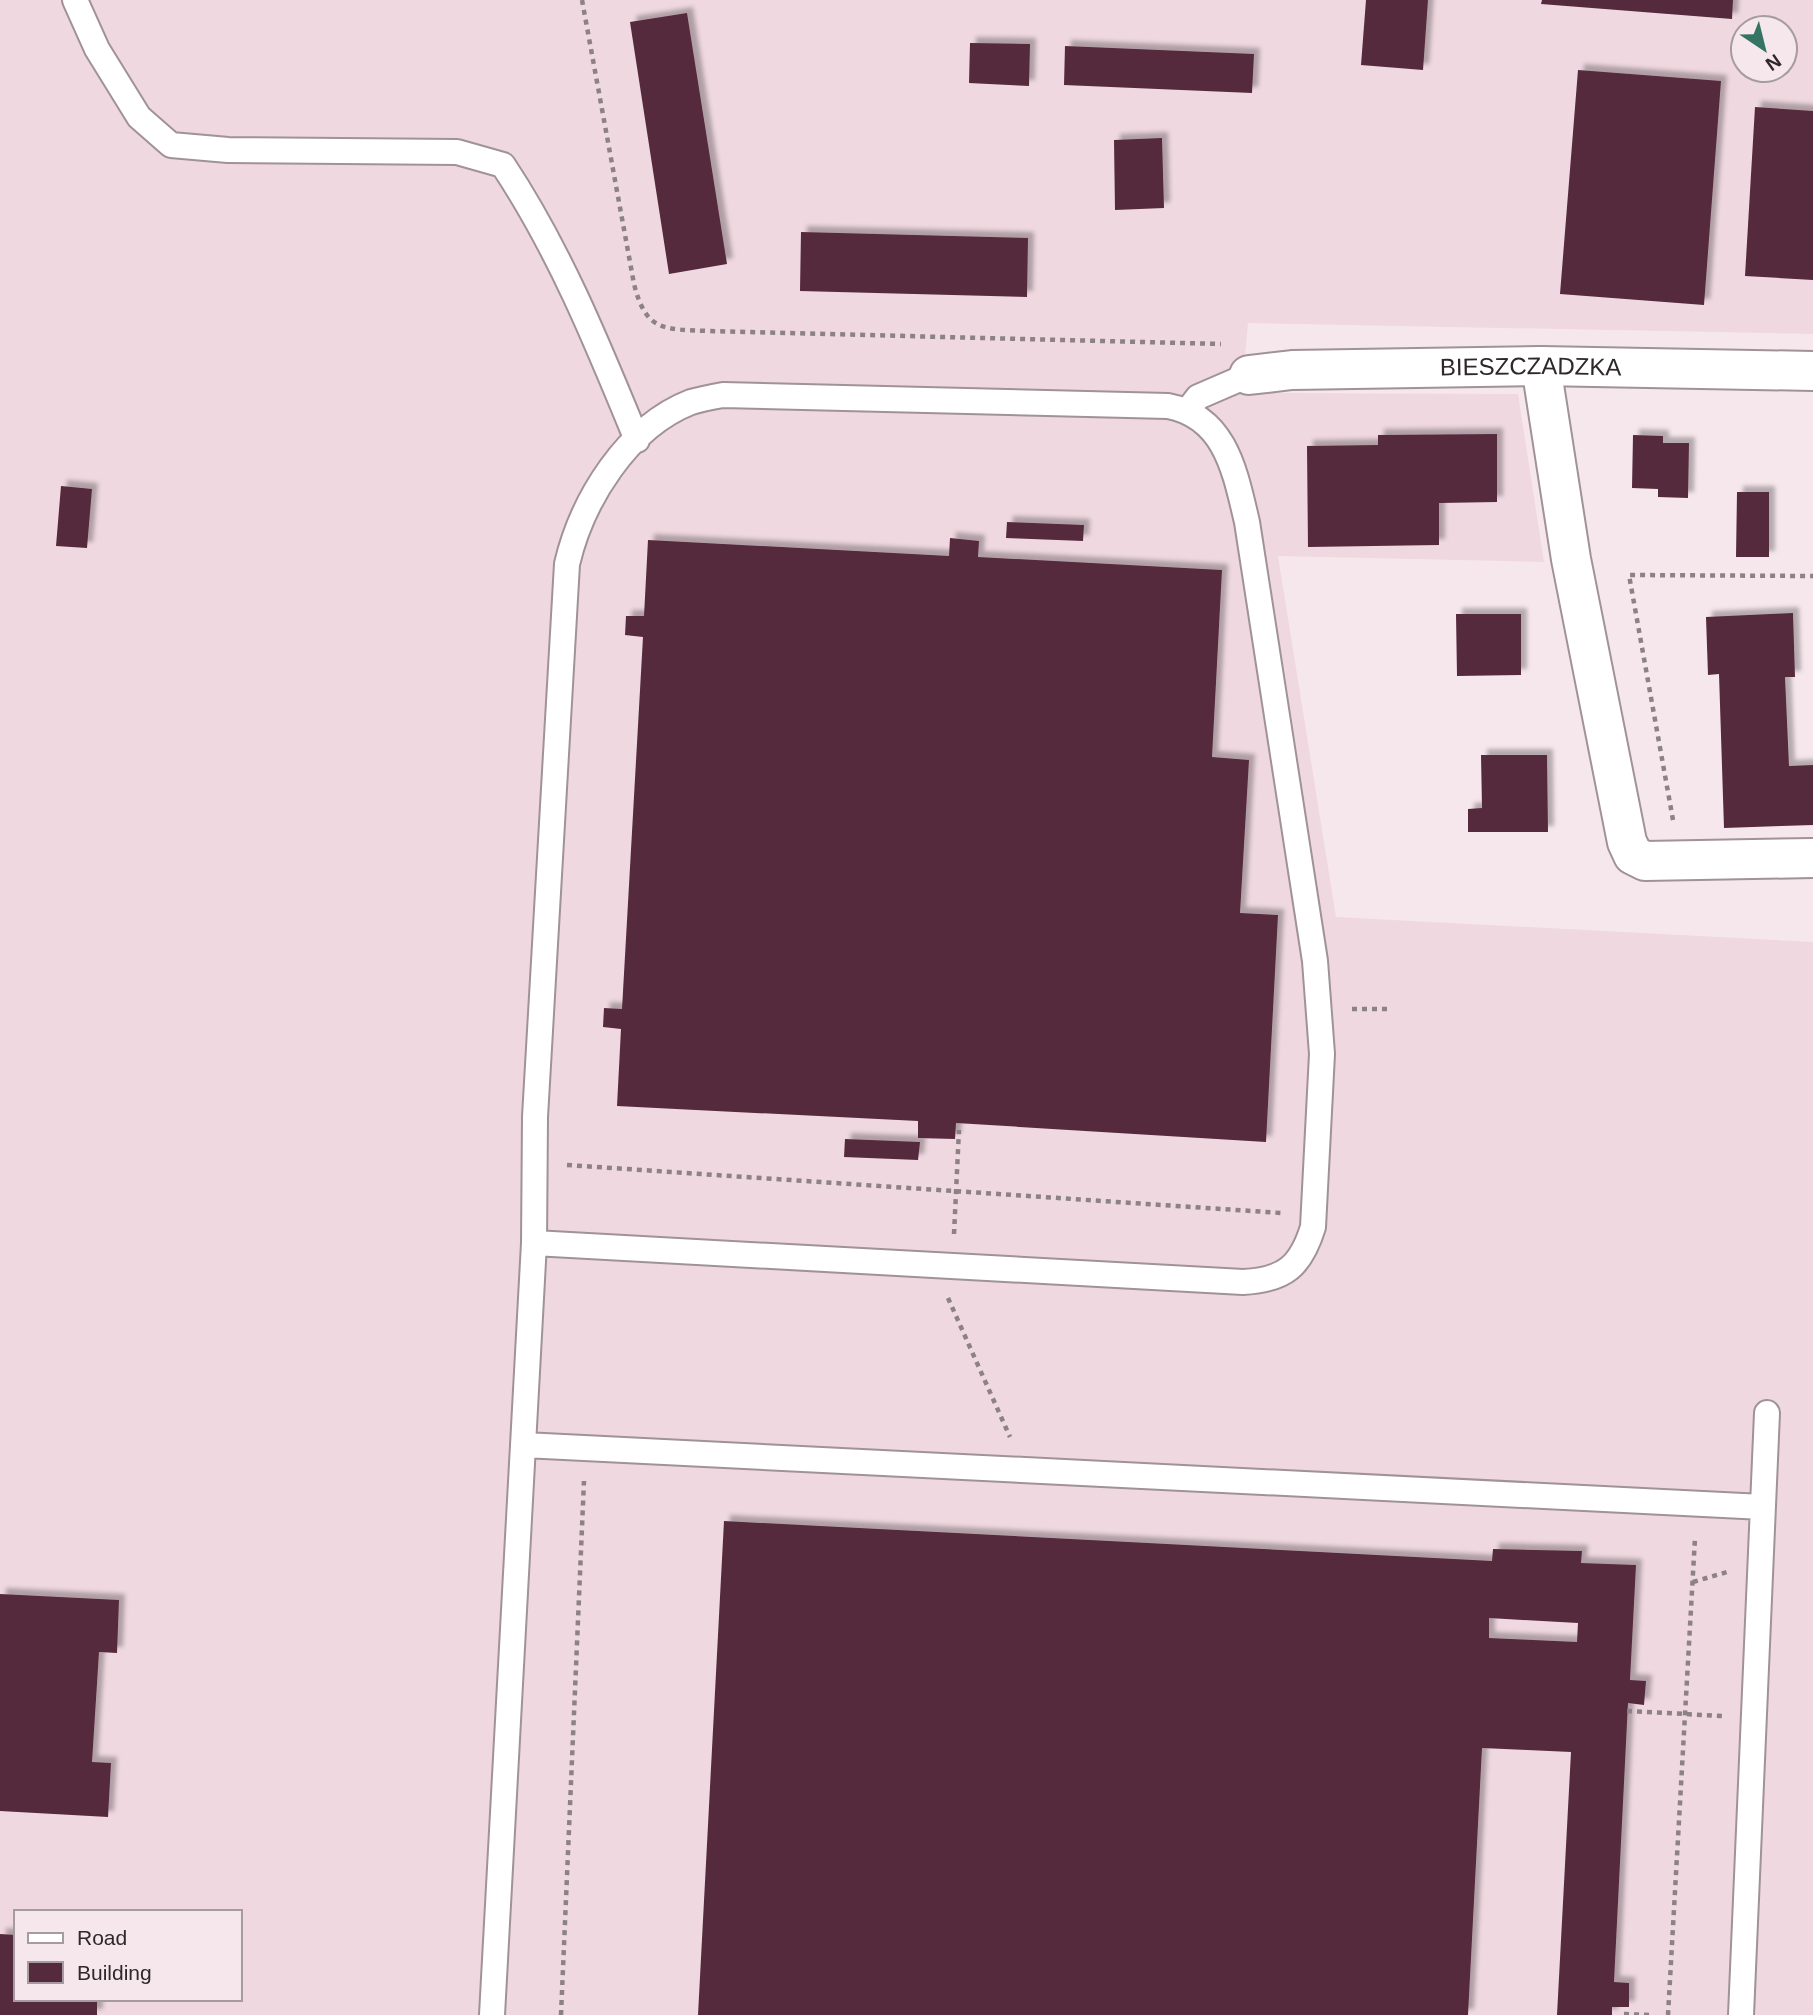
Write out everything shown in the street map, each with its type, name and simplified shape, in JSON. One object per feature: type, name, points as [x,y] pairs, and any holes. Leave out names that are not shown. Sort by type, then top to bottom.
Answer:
[{"type":"street","name":"BIESZCZADZKA","points":[[1249,375],[1292,370],[1541,366],[1813,371]]},
{"type":"street","points":[[1541,366],[1571,559],[1627,842],[1633,855],[1646,861],[1813,858]]},
{"type":"lane","points":[[75,0],[97,49],[139,117],[171,145],[228,150],[457,152],[503,165],[534,212],[587,318],[637,440]]},
{"type":"lane","points":[[1188,410],[1198,397],[1249,375]]},
{"type":"lane","points":[[492,2015],[534,1243],[535,1118],[567,564],[575,535],[611,469],[637,440],[665,415],[692,402],[723,395],[1154,406],[1188,410],[1202,420],[1226,450],[1247,522],[1308,910],[1322,1054],[1313,1227],[1307,1248],[1296,1264],[1280,1275],[1261,1281],[534,1243]]},
{"type":"lane","points":[[1741,2015],[1767,1413]]},
{"type":"lane","points":[[524,1445],[1763,1507]]},
{"type":"path","points":[[582,0],[634,284],[640,309],[649,321],[668,329],[708,331],[1224,344]]},
{"type":"path","points":[[1674,825],[1629,575],[1813,576]]},
{"type":"path","points":[[960,1130],[952,1265],[947,1296],[1012,1442],[1010,1468]]},
{"type":"path","points":[[561,1165],[1286,1213]]},
{"type":"path","points":[[561,2015],[586,1447]]},
{"type":"path","points":[[1668,2015],[1697,1504]]},
{"type":"path","points":[[1693,1582],[1729,1571]]},
{"type":"path","points":[[1627,1711],[1755,1718]]},
{"type":"path","points":[[1624,2014],[1650,2015]]},
{"type":"shaded area","points":[[0,0],[1813,0],[1813,334],[1248,323],[1245,355],[1252,393],[1518,394],[1544,562],[1278,556],[1336,917],[1813,942],[1813,2015],[0,2015]]},
{"type":"building","points":[[1366,0],[1428,0],[1423,70],[1361,65]]},
{"type":"building","points":[[1542,0],[1733,0],[1732,14],[1729,14],[1729,19],[1541,4]]},
{"type":"building","points":[[687,13],[727,264],[669,274],[630,22]]},
{"type":"building","points":[[970,43],[1030,44],[1029,86],[969,83]]},
{"type":"building","points":[[1065,46],[1254,54],[1252,93],[1064,85]]},
{"type":"building","points":[[1578,70],[1721,81],[1704,305],[1560,294]]},
{"type":"building","points":[[1755,107],[1813,111],[1813,280],[1745,276]]},
{"type":"building","points":[[1162,138],[1164,208],[1115,210],[1114,140]]},
{"type":"building","points":[[801,232],[1028,238],[1027,297],[800,291]]},
{"type":"building","points":[[1497,434],[1497,502],[1439,503],[1439,545],[1308,547],[1307,446],[1378,445],[1378,435]]},
{"type":"building","points":[[1633,435],[1663,436],[1663,443],[1689,443],[1688,498],[1658,497],[1658,489],[1632,488]]},
{"type":"building","points":[[61,486],[92,489],[87,548],[56,546]]},
{"type":"building","points":[[1737,492],[1769,492],[1769,557],[1736,557]]},
{"type":"building","points":[[1007,522],[1084,525],[1083,541],[1006,538]]},
{"type":"building","points":[[950,538],[979,541],[978,557],[1222,570],[1212,757],[1249,760],[1240,913],[1278,915],[1266,1142],[956,1123],[955,1139],[918,1138],[918,1121],[617,1106],[621,1029],[603,1027],[604,1008],[622,1009],[643,637],[625,635],[626,616],[644,616],[648,540],[949,556]]},
{"type":"building","points":[[1793,613],[1795,677],[1785,677],[1789,766],[1813,765],[1813,825],[1724,828],[1719,674],[1708,675],[1706,617]]},
{"type":"building","points":[[1456,614],[1521,614],[1521,675],[1457,676]]},
{"type":"building","points":[[1481,755],[1547,755],[1548,832],[1468,832],[1468,809],[1482,808]]},
{"type":"building","points":[[845,1139],[920,1142],[918,1160],[844,1157]]},
{"type":"building","points":[[724,1521],[1492,1561],[1493,1549],[1582,1551],[1581,1563],[1636,1565],[1630,1680],[1646,1681],[1644,1705],[1628,1703],[1614,1982],[1629,1983],[1629,2007],[1612,2007],[1612,2015],[1557,2015],[1571,1752],[1482,1748],[1468,2015],[698,2015]],"holes":[[[1489,1618],[1578,1623],[1577,1642],[1489,1638]]]},
{"type":"building","points":[[0,1594],[119,1600],[117,1653],[99,1652],[92,1762],[111,1763],[108,1817],[0,1811]]},
{"type":"building","points":[[0,1934],[14,1935],[14,2001],[97,2001],[97,2015],[0,2015]]}]
